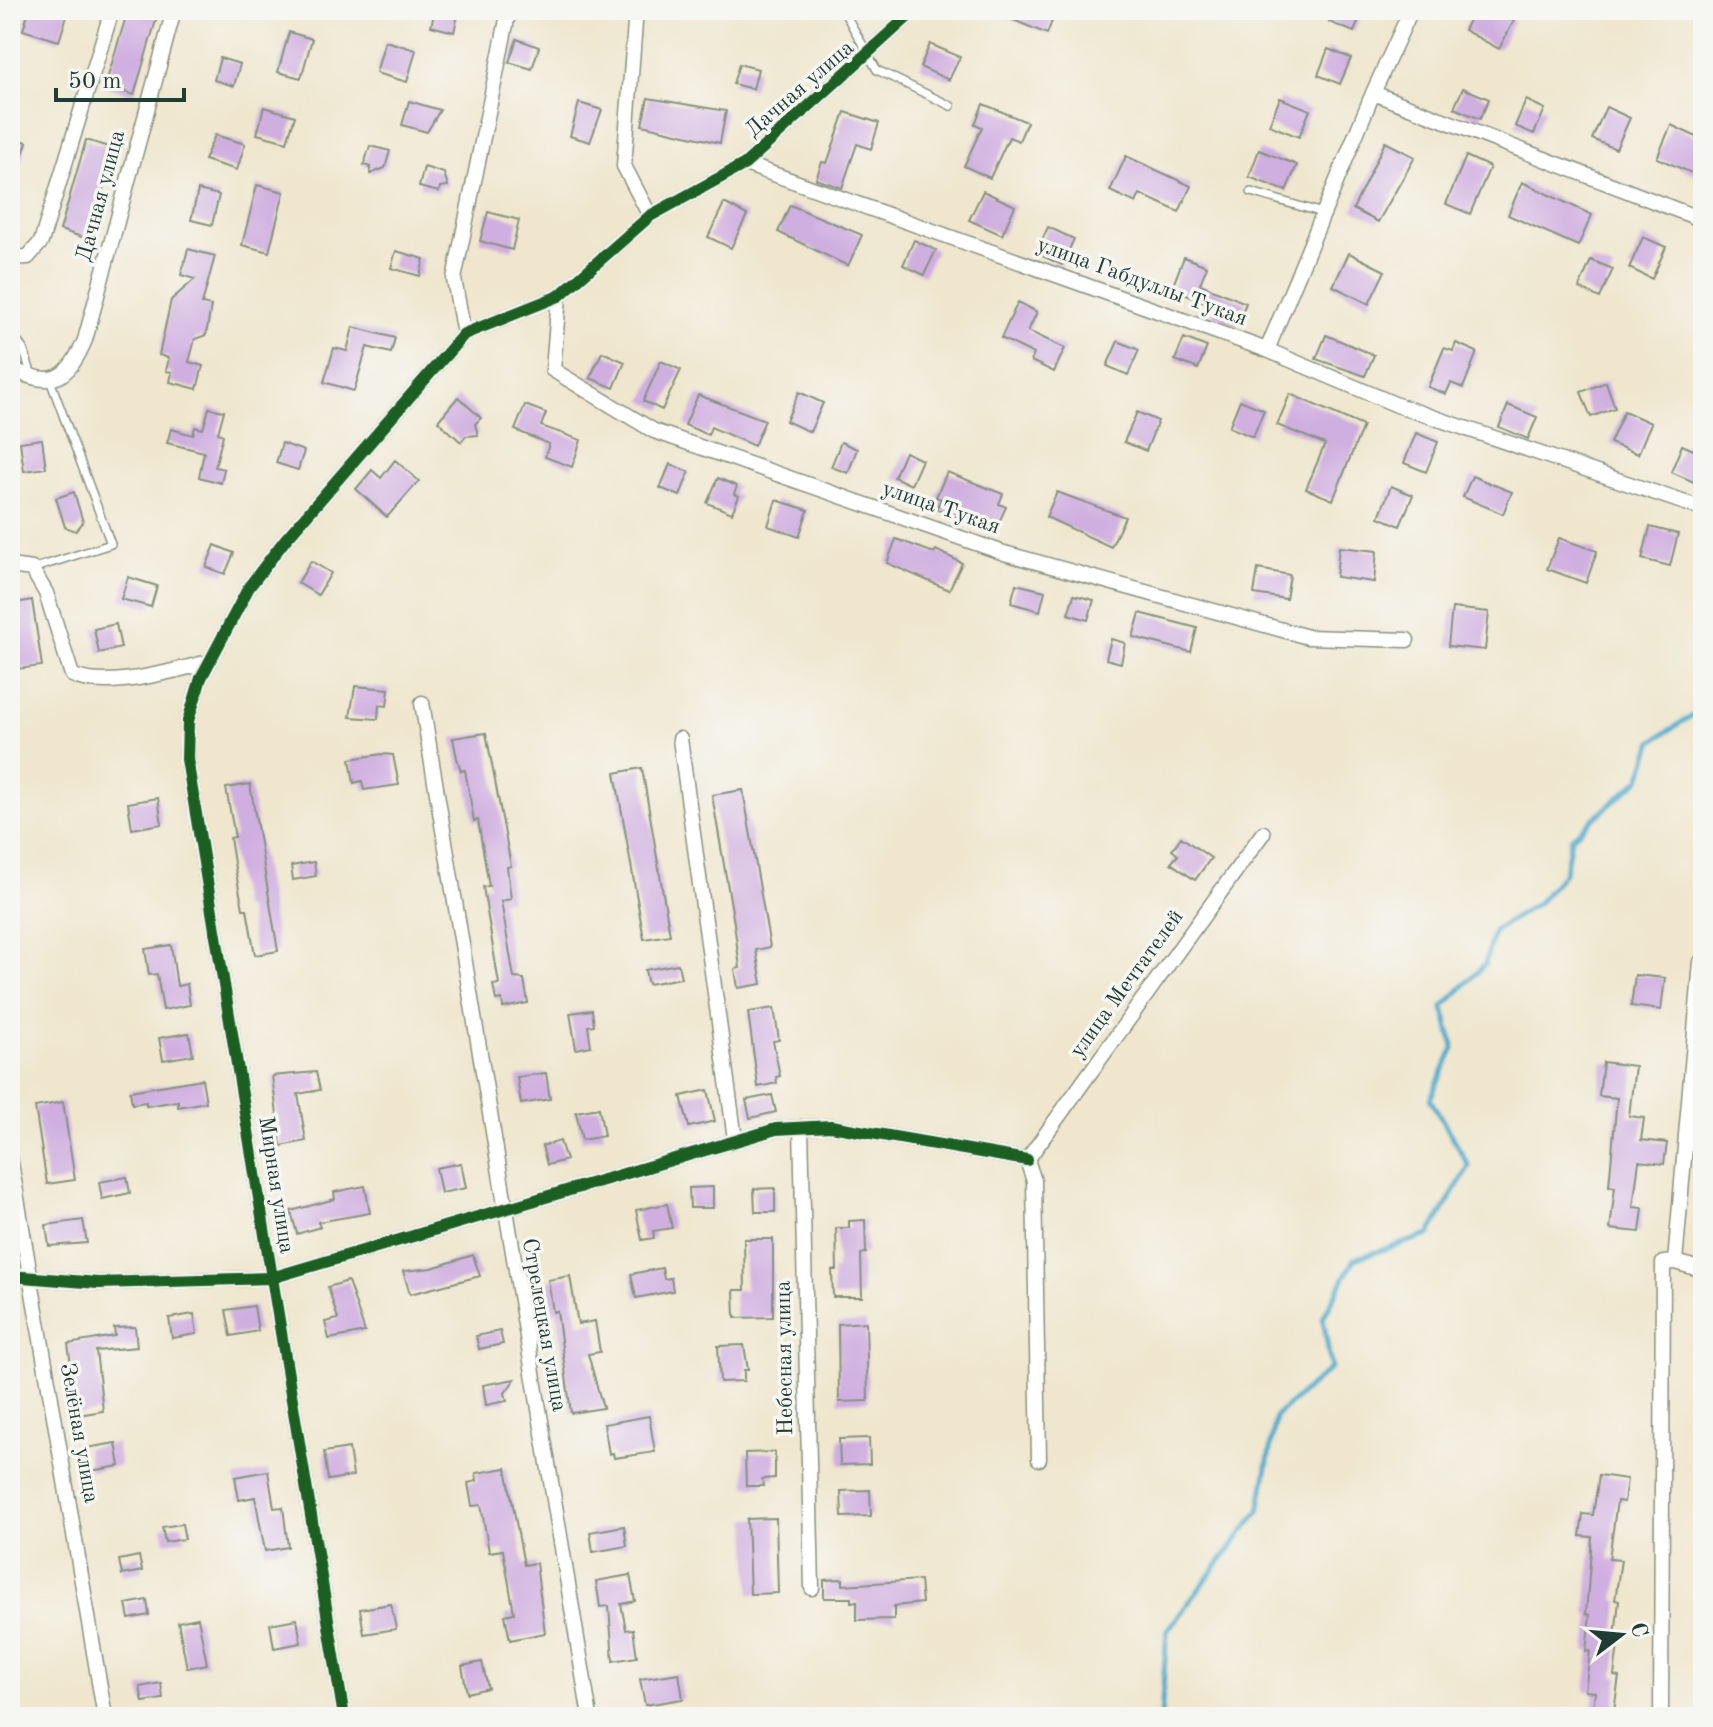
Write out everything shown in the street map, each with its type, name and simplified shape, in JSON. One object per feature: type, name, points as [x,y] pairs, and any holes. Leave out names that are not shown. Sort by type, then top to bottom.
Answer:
[{"type":"street","points":[[10,258],[28,257],[41,242],[112,10]]},
{"type":"street","name":"Дачная улица","points":[[50,380],[74,366],[85,340],[174,10]]},
{"type":"street","points":[[464,334],[454,279],[509,10]]},
{"type":"street","points":[[636,10],[624,166],[650,216]]},
{"type":"street","name":"Дачная улица","points":[[464,334],[559,296],[650,216],[745,164],[915,10]]},
{"type":"street","name":"улица Габдуллы Тукая","points":[[745,164],[1267,350],[1373,93],[1411,10]]},
{"type":"street","points":[[1373,93],[1703,220]]},
{"type":"street","name":"улица Тукая","points":[[559,296],[553,370],[654,431],[1004,553],[1308,637],[1407,640]]},
{"type":"street","name":"Мирная улица","points":[[344,1717],[187,759],[188,721],[208,662],[249,587],[285,540],[464,334]]},
{"type":"street","points":[[1267,350],[1397,405],[1703,509]]},
{"type":"street","points":[[10,368],[34,380],[50,380]]},
{"type":"street","points":[[10,566],[32,569],[46,593],[72,675],[87,682],[169,672],[208,662]]},
{"type":"street","name":"Стрелецкая улица","points":[[422,703],[590,1717]]},
{"type":"street","points":[[680,739],[735,1139]]},
{"type":"street","name":"улица Мечтателей","points":[[1027,1160],[1263,833]]},
{"type":"street","points":[[1675,1262],[1701,962]]},
{"type":"street","points":[[10,1276],[98,1283],[271,1278],[776,1129],[831,1126],[1027,1160],[1034,1181],[1039,1459]]},
{"type":"street","name":"Небесная улица","points":[[801,1127],[812,1588]]},
{"type":"street","name":"Зелёная улица","points":[[10,1157],[105,1717]]},
{"type":"street","points":[[1661,1717],[1663,1263],[1675,1262],[1703,1270]]},
{"type":"lane","points":[[843,10],[877,70],[951,106]]},
{"type":"lane","points":[[1251,192],[1323,213]]},
{"type":"lane","points":[[10,331],[23,349],[34,380]]},
{"type":"lane","points":[[32,569],[111,544],[50,380]]},
{"type":"building","points":[[29,10],[69,10],[59,41],[23,30]]},
{"type":"building","points":[[128,10],[159,10],[134,95],[105,86]]},
{"type":"building","points":[[435,10],[459,10],[454,32],[431,26]]},
{"type":"building","points":[[989,10],[1026,10],[1052,21],[1047,34]]},
{"type":"building","points":[[1334,10],[1363,10],[1354,32],[1329,22]]},
{"type":"building","points":[[1474,10],[1492,10],[1514,21],[1499,49],[1464,30]]},
{"type":"building","points":[[289,32],[312,39],[301,78],[278,72]]},
{"type":"building","points":[[517,39],[539,47],[532,69],[509,62]]},
{"type":"building","points":[[385,41],[416,50],[407,82],[376,73]]},
{"type":"building","points":[[930,44],[960,57],[949,80],[920,67]]},
{"type":"building","points":[[1328,49],[1351,58],[1340,84],[1318,75]]},
{"type":"building","points":[[220,58],[240,64],[234,86],[214,80]]},
{"type":"building","points":[[739,64],[758,69],[753,89],[733,84]]},
{"type":"building","points":[[1463,88],[1489,99],[1480,119],[1454,108]]},
{"type":"building","points":[[648,98],[726,111],[720,143],[642,125]]},
{"type":"building","points":[[1280,98],[1310,110],[1299,137],[1269,125]]},
{"type":"building","points":[[1526,100],[1545,109],[1534,134],[1515,126]]},
{"type":"building","points":[[409,101],[440,110],[427,132],[402,125]]},
{"type":"building","points":[[579,103],[602,110],[590,142],[570,136]]},
{"type":"building","points":[[983,104],[1027,122],[1019,141],[1009,137],[990,178],[964,166],[982,127],[975,124]]},
{"type":"building","points":[[264,107],[295,116],[287,142],[257,134]]},
{"type":"building","points":[[1606,107],[1630,118],[1616,149],[1592,139]]},
{"type":"building","points":[[845,112],[879,123],[871,149],[857,144],[842,188],[816,179],[822,162],[827,163]]},
{"type":"building","points":[[1671,125],[1703,140],[1703,178],[1657,158]]},
{"type":"building","points":[[215,135],[245,144],[237,170],[204,160]]},
{"type":"building","points":[[10,137],[27,142],[13,186],[10,186]]},
{"type":"building","points":[[86,140],[115,149],[88,239],[60,230]]},
{"type":"building","points":[[1385,142],[1415,157],[1378,222],[1353,209]]},
{"type":"building","points":[[370,146],[390,151],[385,168],[370,174],[370,167],[364,165]]},
{"type":"building","points":[[1259,150],[1297,165],[1286,191],[1249,177]]},
{"type":"building","points":[[1126,156],[1191,186],[1179,212],[1140,194],[1136,203],[1110,191]]},
{"type":"building","points":[[1466,156],[1490,167],[1470,214],[1446,204]]},
{"type":"building","points":[[424,167],[444,173],[448,186],[440,187],[439,192],[419,187]]},
{"type":"building","points":[[1522,182],[1592,215],[1578,246],[1508,215]]},
{"type":"building","points":[[257,185],[284,192],[269,252],[242,245]]},
{"type":"building","points":[[198,190],[219,195],[212,225],[191,220]]},
{"type":"building","points":[[983,191],[1015,206],[1002,235],[969,220]]},
{"type":"building","points":[[724,203],[747,215],[731,248],[708,237]]},
{"type":"building","points":[[790,205],[862,235],[848,266],[778,232]]},
{"type":"building","points":[[488,212],[519,220],[512,250],[480,241]]},
{"type":"building","points":[[1048,227],[1074,239],[1062,265],[1036,253]]},
{"type":"building","points":[[1643,237],[1666,247],[1652,279],[1629,268]]},
{"type":"building","points":[[914,240],[936,250],[924,275],[903,265]]},
{"type":"building","points":[[188,249],[215,256],[202,304],[211,306],[206,335],[195,339],[189,362],[203,366],[197,389],[170,382],[172,372],[166,371],[169,358],[159,355],[171,300],[195,279],[181,275]]},
{"type":"building","points":[[396,251],[424,259],[420,276],[391,268]]},
{"type":"building","points":[[1349,253],[1385,271],[1369,304],[1333,286]]},
{"type":"building","points":[[1184,257],[1207,266],[1200,284],[1246,303],[1237,325],[1212,315],[1215,306],[1172,288]]},
{"type":"building","points":[[1591,260],[1613,269],[1600,298],[1579,288]]},
{"type":"building","points":[[1018,302],[1037,312],[1028,331],[1065,348],[1054,372],[1031,361],[1034,354],[1001,338]]},
{"type":"building","points":[[353,327],[395,338],[391,353],[367,347],[354,391],[324,382],[334,348],[347,351]]},
{"type":"building","points":[[1326,335],[1374,355],[1365,376],[1316,359]]},
{"type":"building","points":[[1184,338],[1207,347],[1198,369],[1175,360]]},
{"type":"building","points":[[1118,341],[1139,350],[1128,375],[1107,366]]},
{"type":"building","points":[[1456,343],[1477,352],[1463,388],[1451,383],[1446,394],[1428,387],[1444,348],[1453,351]]},
{"type":"building","points":[[602,352],[625,362],[614,388],[590,378]]},
{"type":"building","points":[[661,361],[681,370],[662,410],[643,401]]},
{"type":"building","points":[[1606,382],[1615,408],[1591,417],[1581,392]]},
{"type":"building","points":[[799,392],[823,403],[810,432],[786,421]]},
{"type":"building","points":[[1290,394],[1363,426],[1333,500],[1306,489],[1325,444],[1277,425]]},
{"type":"building","points":[[698,395],[765,420],[754,446],[711,427],[708,435],[685,425]]},
{"type":"building","points":[[458,397],[481,418],[475,424],[478,435],[466,436],[461,442],[438,421]]},
{"type":"building","points":[[1240,400],[1264,410],[1253,437],[1229,427]]},
{"type":"building","points":[[525,405],[546,413],[541,426],[581,440],[572,467],[545,457],[549,444],[515,430]]},
{"type":"building","points":[[1508,405],[1537,417],[1528,439],[1499,427]]},
{"type":"building","points":[[209,408],[224,411],[218,433],[223,435],[215,467],[224,469],[221,483],[199,477],[204,452],[167,443],[171,429],[193,435],[195,427],[203,429]]},
{"type":"building","points":[[1624,411],[1651,423],[1638,454],[1610,443]]},
{"type":"building","points":[[1137,412],[1158,421],[1146,451],[1124,442]]},
{"type":"building","points":[[1416,433],[1438,442],[1426,472],[1404,463]]},
{"type":"building","points":[[42,439],[46,468],[24,471],[20,442]]},
{"type":"building","points":[[841,442],[857,449],[848,473],[831,467]]},
{"type":"building","points":[[282,443],[304,451],[298,470],[276,463]]},
{"type":"building","points":[[1682,445],[1703,454],[1703,486],[1671,472]]},
{"type":"building","points":[[905,452],[922,460],[911,485],[894,477]]},
{"type":"building","points":[[395,460],[419,481],[387,517],[356,489],[372,470],[381,478]]},
{"type":"building","points":[[670,464],[689,472],[680,496],[660,488]]},
{"type":"building","points":[[947,472],[1003,494],[999,504],[1006,507],[994,533],[936,509],[941,499],[936,497]]},
{"type":"building","points":[[1472,476],[1512,492],[1503,514],[1463,497]]},
{"type":"building","points":[[718,478],[737,486],[734,494],[739,496],[732,513],[707,503]]},
{"type":"building","points":[[1391,486],[1413,495],[1400,526],[1379,517]]},
{"type":"building","points":[[74,492],[83,522],[76,531],[65,527],[56,498]]},
{"type":"building","points":[[1057,492],[1125,517],[1111,547],[1046,517]]},
{"type":"building","points":[[776,500],[808,510],[799,537],[768,526]]},
{"type":"building","points":[[1650,527],[1678,534],[1670,566],[1642,559]]},
{"type":"building","points":[[1559,538],[1597,551],[1586,583],[1547,569]]},
{"type":"building","points":[[896,539],[934,553],[936,550],[962,563],[949,590],[887,563]]},
{"type":"building","points":[[215,545],[234,553],[225,574],[206,567]]},
{"type":"building","points":[[1339,547],[1377,551],[1374,582],[1336,577]]},
{"type":"building","points":[[311,561],[331,573],[318,595],[298,583]]},
{"type":"building","points":[[1258,569],[1290,575],[1286,599],[1254,594]]},
{"type":"building","points":[[128,577],[157,586],[151,607],[121,599]]},
{"type":"building","points":[[1016,584],[1045,591],[1040,611],[1011,603]]},
{"type":"building","points":[[1074,595],[1094,600],[1088,620],[1068,614]]},
{"type":"building","points":[[32,600],[42,666],[17,669],[10,604]]},
{"type":"building","points":[[1452,608],[1489,612],[1485,650],[1448,646]]},
{"type":"building","points":[[1140,613],[1197,628],[1191,652],[1133,637]]},
{"type":"building","points":[[116,624],[121,648],[99,653],[94,629]]},
{"type":"building","points":[[1111,639],[1125,643],[1121,663],[1106,659]]},
{"type":"building","points":[[355,686],[389,689],[387,706],[379,705],[378,719],[350,717]]},
{"type":"building","points":[[486,733],[511,866],[507,867],[511,899],[501,901],[514,978],[524,979],[528,1003],[503,1008],[502,999],[496,1000],[493,985],[499,984],[483,887],[489,886],[478,820],[474,821],[465,770],[461,771],[453,738]]},
{"type":"building","points":[[393,755],[399,785],[364,790],[362,781],[354,783],[350,759]]},
{"type":"building","points":[[642,768],[670,935],[644,939],[615,773]]},
{"type":"building","points":[[250,784],[278,951],[255,955],[247,909],[243,909],[234,863],[230,838],[235,837],[226,788]]},
{"type":"building","points":[[743,790],[770,947],[756,950],[762,984],[738,988],[735,969],[740,968],[734,923],[712,795]]},
{"type":"building","points":[[158,798],[162,824],[132,829],[128,803]]},
{"type":"building","points":[[1181,837],[1211,858],[1195,880],[1171,863],[1178,855],[1172,850]]},
{"type":"building","points":[[314,862],[316,876],[293,880],[291,866]]},
{"type":"building","points":[[171,945],[177,986],[187,984],[190,1005],[163,1010],[157,974],[149,975],[145,949]]},
{"type":"building","points":[[678,964],[681,978],[648,984],[645,970]]},
{"type":"building","points":[[1635,975],[1665,978],[1661,1010],[1631,1006]]},
{"type":"building","points":[[774,1008],[779,1040],[773,1041],[780,1076],[776,1077],[777,1083],[758,1087],[748,1012]]},
{"type":"building","points":[[592,1010],[594,1025],[588,1026],[591,1046],[576,1049],[570,1013]]},
{"type":"building","points":[[189,1033],[193,1055],[163,1060],[159,1038]]},
{"type":"building","points":[[1603,1062],[1635,1066],[1629,1116],[1644,1118],[1641,1140],[1667,1143],[1664,1164],[1639,1161],[1633,1207],[1643,1208],[1640,1232],[1610,1229],[1615,1187],[1609,1186],[1617,1098],[1599,1096]]},
{"type":"building","points":[[316,1072],[320,1090],[298,1094],[306,1141],[281,1146],[272,1076]]},
{"type":"building","points":[[546,1073],[550,1099],[521,1104],[517,1077]]},
{"type":"building","points":[[202,1079],[206,1102],[178,1107],[178,1101],[146,1106],[146,1102],[132,1104],[130,1091]]},
{"type":"building","points":[[708,1090],[715,1121],[689,1127],[681,1096]]},
{"type":"building","points":[[772,1095],[776,1112],[750,1118],[746,1100]]},
{"type":"building","points":[[63,1102],[75,1180],[47,1184],[35,1107]]},
{"type":"building","points":[[599,1108],[604,1136],[582,1140],[576,1112]]},
{"type":"building","points":[[560,1141],[566,1160],[547,1165],[542,1146]]},
{"type":"building","points":[[461,1163],[466,1188],[441,1193],[436,1168]]},
{"type":"building","points":[[127,1177],[130,1193],[102,1199],[99,1182]]},
{"type":"building","points":[[365,1186],[370,1213],[318,1222],[320,1227],[297,1234],[291,1211],[335,1199],[334,1192]]},
{"type":"building","points":[[713,1187],[713,1208],[690,1208],[689,1188]]},
{"type":"building","points":[[775,1188],[775,1212],[755,1212],[754,1189]]},
{"type":"building","points":[[667,1204],[672,1228],[653,1231],[654,1238],[642,1240],[636,1210]]},
{"type":"building","points":[[83,1220],[87,1243],[49,1246],[46,1225]]},
{"type":"building","points":[[865,1220],[866,1253],[861,1254],[862,1297],[833,1297],[832,1270],[837,1270],[836,1228],[849,1228],[849,1221]]},
{"type":"building","points":[[744,1239],[773,1239],[773,1317],[735,1318],[734,1290],[745,1290]]},
{"type":"building","points":[[473,1255],[480,1276],[410,1294],[403,1271],[432,1268]]},
{"type":"building","points":[[662,1268],[664,1279],[671,1278],[673,1291],[636,1298],[631,1274]]},
{"type":"building","points":[[570,1276],[578,1324],[595,1321],[600,1352],[588,1354],[603,1408],[571,1413],[557,1311],[553,1312],[548,1280]]},
{"type":"building","points":[[348,1281],[365,1332],[329,1339],[325,1322],[338,1319],[328,1287]]},
{"type":"building","points":[[254,1306],[258,1331],[231,1336],[226,1310]]},
{"type":"building","points":[[194,1314],[197,1334],[172,1338],[169,1318]]},
{"type":"building","points":[[866,1322],[868,1401],[839,1402],[838,1324]]},
{"type":"building","points":[[135,1327],[137,1347],[96,1351],[103,1411],[78,1415],[68,1344],[115,1336],[114,1328]]},
{"type":"building","points":[[500,1331],[503,1344],[479,1349],[476,1336]]},
{"type":"building","points":[[744,1345],[748,1370],[744,1370],[744,1381],[720,1382],[718,1346]]},
{"type":"building","points":[[515,1379],[505,1393],[507,1401],[486,1405],[483,1385]]},
{"type":"building","points":[[649,1416],[655,1452],[614,1458],[613,1453],[609,1454],[604,1424]]},
{"type":"building","points":[[869,1438],[870,1464],[840,1465],[839,1439]]},
{"type":"building","points":[[116,1443],[120,1466],[90,1471],[86,1448]]},
{"type":"building","points":[[349,1448],[353,1476],[328,1480],[324,1452]]},
{"type":"building","points":[[775,1452],[775,1478],[762,1479],[763,1486],[746,1486],[745,1453]]},
{"type":"building","points":[[506,1468],[524,1565],[536,1563],[545,1633],[510,1640],[505,1615],[514,1613],[503,1550],[489,1552],[481,1505],[472,1506],[468,1483],[477,1481],[476,1473]]},
{"type":"building","points":[[268,1471],[274,1508],[283,1507],[288,1547],[265,1551],[255,1497],[239,1500],[235,1477]]},
{"type":"building","points":[[1599,1475],[1627,1479],[1624,1502],[1617,1501],[1609,1559],[1621,1560],[1615,1600],[1619,1601],[1615,1636],[1619,1637],[1614,1676],[1619,1677],[1613,1717],[1592,1717],[1595,1692],[1585,1691],[1590,1651],[1586,1651],[1590,1615],[1586,1614],[1592,1537],[1580,1536],[1583,1514],[1593,1515]]},
{"type":"building","points":[[870,1490],[871,1516],[842,1517],[841,1491]]},
{"type":"building","points":[[776,1518],[778,1593],[750,1594],[747,1519]]},
{"type":"building","points":[[182,1524],[185,1539],[165,1542],[162,1527]]},
{"type":"building","points":[[624,1526],[627,1546],[593,1552],[590,1532]]},
{"type":"building","points":[[139,1556],[142,1571],[122,1575],[119,1560]]},
{"type":"building","points":[[630,1575],[635,1601],[621,1604],[626,1630],[633,1629],[637,1657],[613,1661],[609,1606],[600,1607],[596,1581]]},
{"type":"building","points":[[843,1579],[843,1585],[920,1580],[922,1603],[894,1606],[894,1619],[857,1620],[857,1601],[851,1602],[851,1598],[824,1598],[824,1580]]},
{"type":"building","points":[[147,1600],[149,1615],[129,1619],[126,1604]]},
{"type":"building","points":[[391,1604],[396,1629],[364,1634],[360,1609]]},
{"type":"building","points":[[198,1618],[207,1664],[187,1668],[178,1622]]},
{"type":"building","points":[[297,1619],[301,1643],[274,1648],[270,1624]]},
{"type":"building","points":[[482,1662],[488,1688],[467,1693],[462,1666]]},
{"type":"building","points":[[679,1673],[683,1699],[645,1705],[640,1679]]},
{"type":"building","points":[[161,1683],[163,1699],[143,1702],[140,1687]]},
{"type":"waterway","points":[[1161,1717],[1167,1631],[1259,1511],[1276,1416],[1331,1368],[1323,1318],[1354,1259],[1429,1235],[1469,1166],[1430,1099],[1454,1048],[1443,1007],[1485,964],[1494,931],[1538,903],[1565,872],[1571,838],[1640,779],[1653,741],[1703,708]]},
{"type":"cycle path","points":[[344,1717],[187,759],[188,721],[201,678],[249,587],[285,540],[464,334],[559,296],[650,216],[745,164],[915,10]]},
{"type":"cycle path","points":[[10,1276],[98,1283],[271,1278],[776,1129],[831,1126],[1027,1160]]}]
